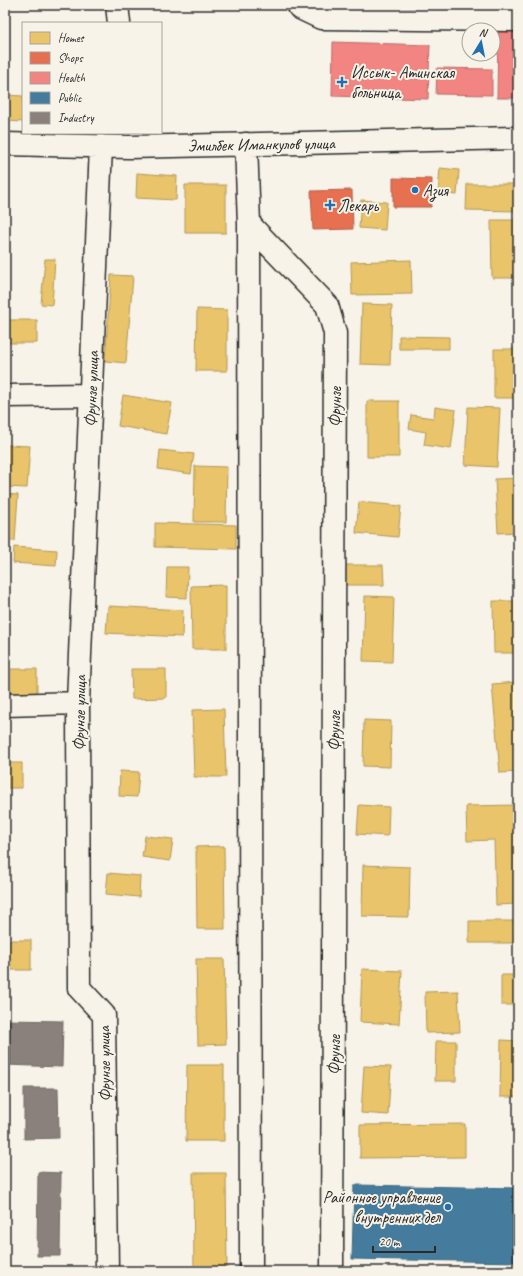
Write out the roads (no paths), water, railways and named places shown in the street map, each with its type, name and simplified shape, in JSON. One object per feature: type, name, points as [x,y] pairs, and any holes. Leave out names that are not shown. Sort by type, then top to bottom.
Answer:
[{"type":"street","points":[[117,5],[119,22]]},
{"type":"street","points":[[298,5],[300,8],[321,18],[518,20]]},
{"type":"street","name":"Эмилбек Иманкулов улица","points":[[5,144],[101,146],[130,140],[246,144],[518,138]]},
{"type":"street","points":[[246,144],[249,224],[251,1271]]},
{"type":"street","name":"Фрунзе улица","points":[[101,146],[78,703],[79,988],[104,1015],[107,1271]]},
{"type":"street","name":"Фрунзе","points":[[249,224],[327,304],[335,333],[332,1271]]},
{"type":"street","points":[[5,396],[91,395]]},
{"type":"street","points":[[5,705],[78,703]]},
{"type":"place","name":"Иссык- Атинская больница","points":[[342,82]]},
{"type":"place","name":"Азия","points":[[415,190]]},
{"type":"place","name":"Лекарь","points":[[330,205]]},
{"type":"place","name":"Районное управление внутренних дел","points":[[448,1207]]}]
